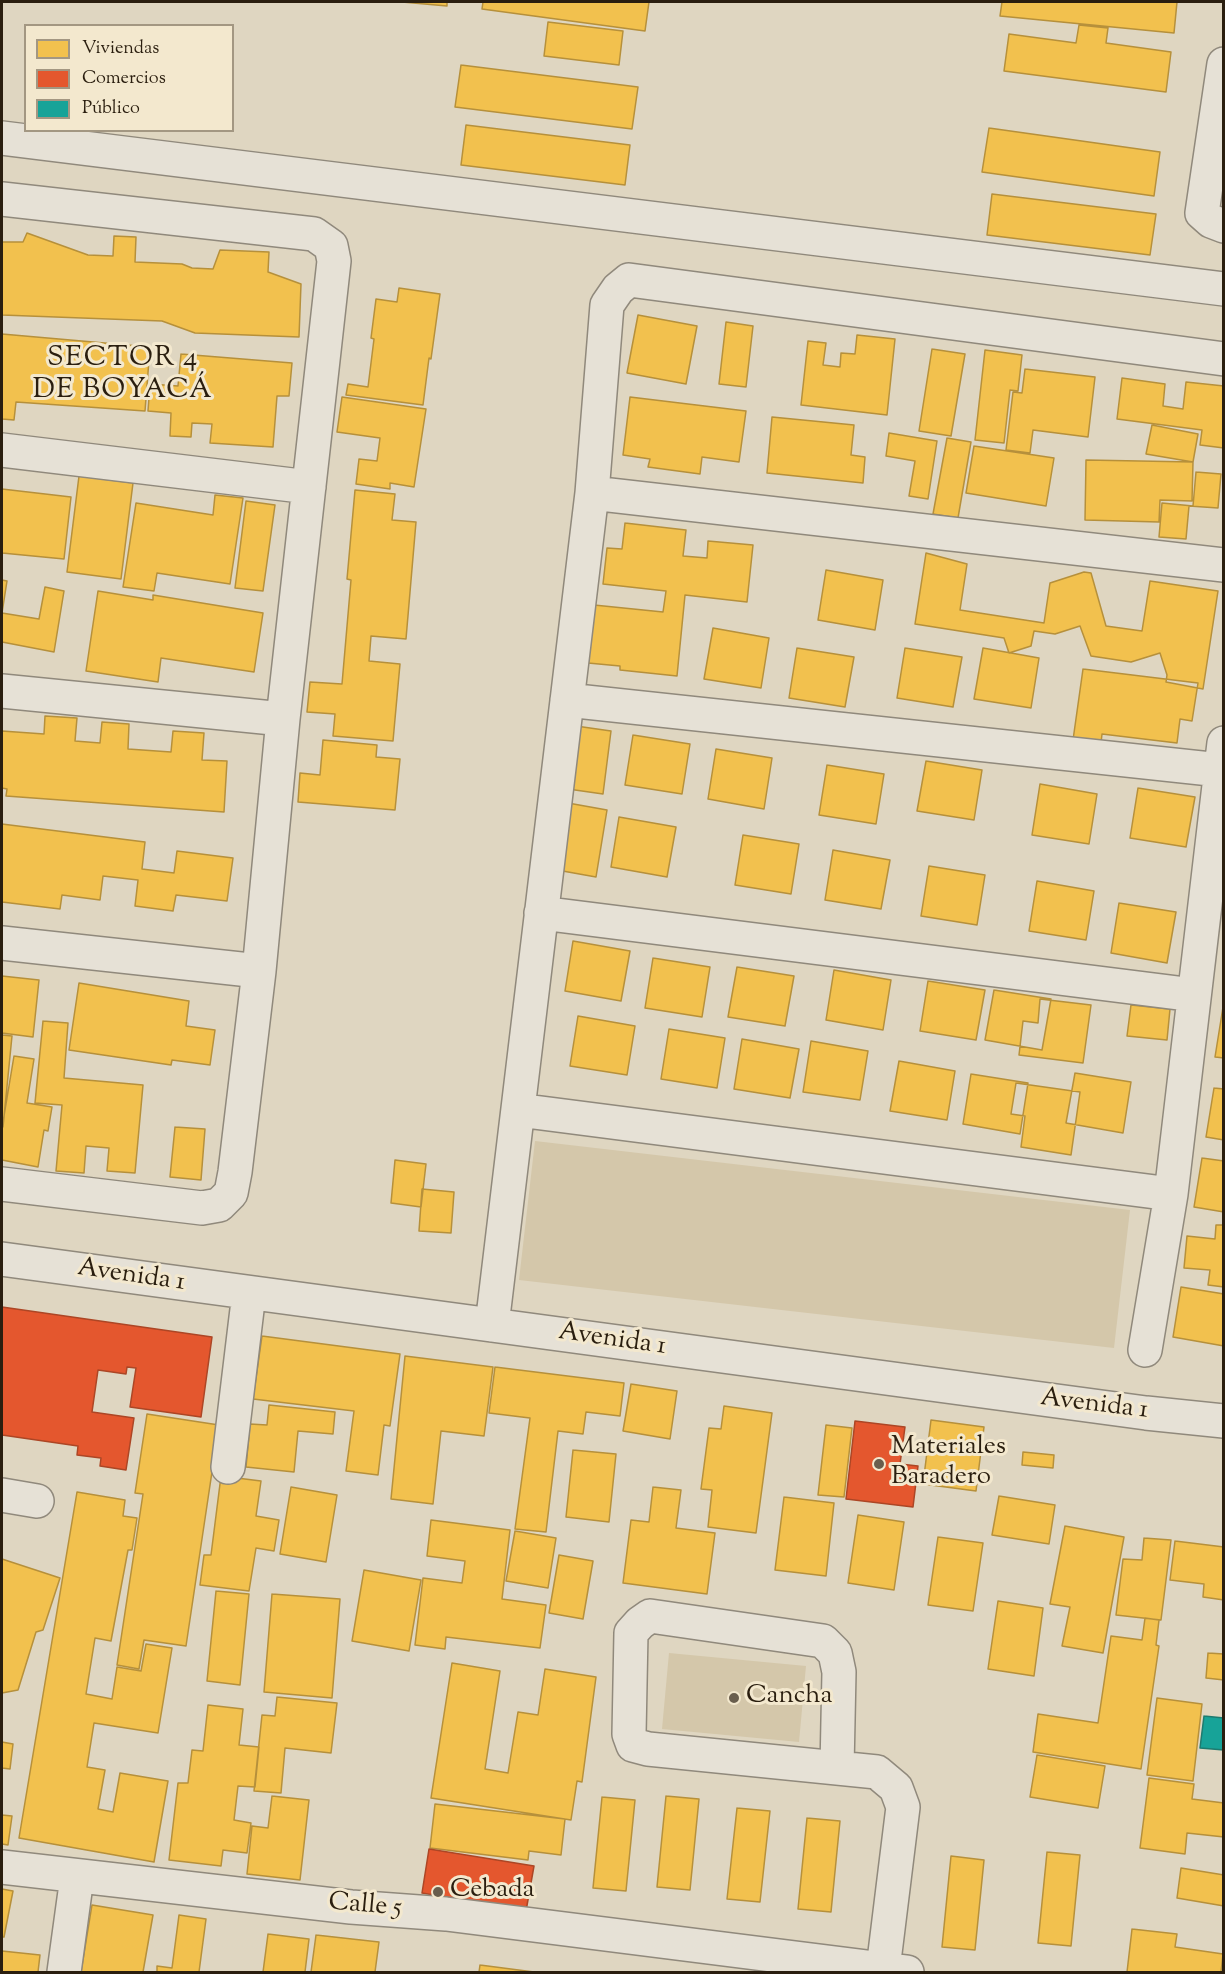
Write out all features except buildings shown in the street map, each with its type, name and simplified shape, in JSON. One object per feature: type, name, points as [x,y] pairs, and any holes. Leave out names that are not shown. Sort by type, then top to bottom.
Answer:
[{"type":"street","points":[[1224,64],[1202,213],[1211,221],[1224,226]]},
{"type":"street","points":[[2,138],[1224,289]]},
{"type":"street","points":[[2,199],[314,234],[330,246],[334,261],[283,719],[259,971],[231,1193],[219,1205],[202,1208],[2,1184]]},
{"type":"street","points":[[492,1325],[592,493],[607,305],[618,289],[629,280],[1224,359]]},
{"type":"street","points":[[2,450],[309,487]]},
{"type":"street","points":[[592,493],[1224,565]]},
{"type":"street","points":[[2,691],[283,719]]},
{"type":"street","points":[[567,700],[1222,757],[1172,1194],[1145,1350]]},
{"type":"street","points":[[542,913],[1194,995]]},
{"type":"street","points":[[2,943],[259,971]]},
{"type":"street","points":[[518,1110],[1172,1194]]},
{"type":"street","name":"Avenida 1","points":[[2,1259],[1134,1411],[1224,1421]]},
{"type":"street","points":[[228,1467],[249,1293]]},
{"type":"street","points":[[2,1495],[37,1501]]},
{"type":"street","points":[[837,1768],[839,1672],[835,1653],[823,1641],[650,1616],[631,1633],[629,1734],[633,1745],[648,1749],[837,1768],[877,1772],[897,1788],[903,1807],[895,1971]]},
{"type":"street","name":"Calle 5","points":[[2,1867],[351,1907],[458,1916],[895,1971]]},
{"type":"street","points":[[64,1972],[77,1877]]},
{"type":"shaded area","points":[[535,1141],[1130,1210],[1114,1348],[519,1280]]},
{"type":"shaded area","name":"Cancha","points":[[669,1653],[806,1666],[799,1742],[662,1729]]},
{"type":"place","name":"Materiales Baradero","points":[[879,1464]]},
{"type":"place","name":"Cancha","points":[[734,1698]]},
{"type":"place","name":"Cebada","points":[[438,1892]]},
{"type":"district","name":"SECTOR 4 DE BOYACÁ","points":[[123,376]]}]
